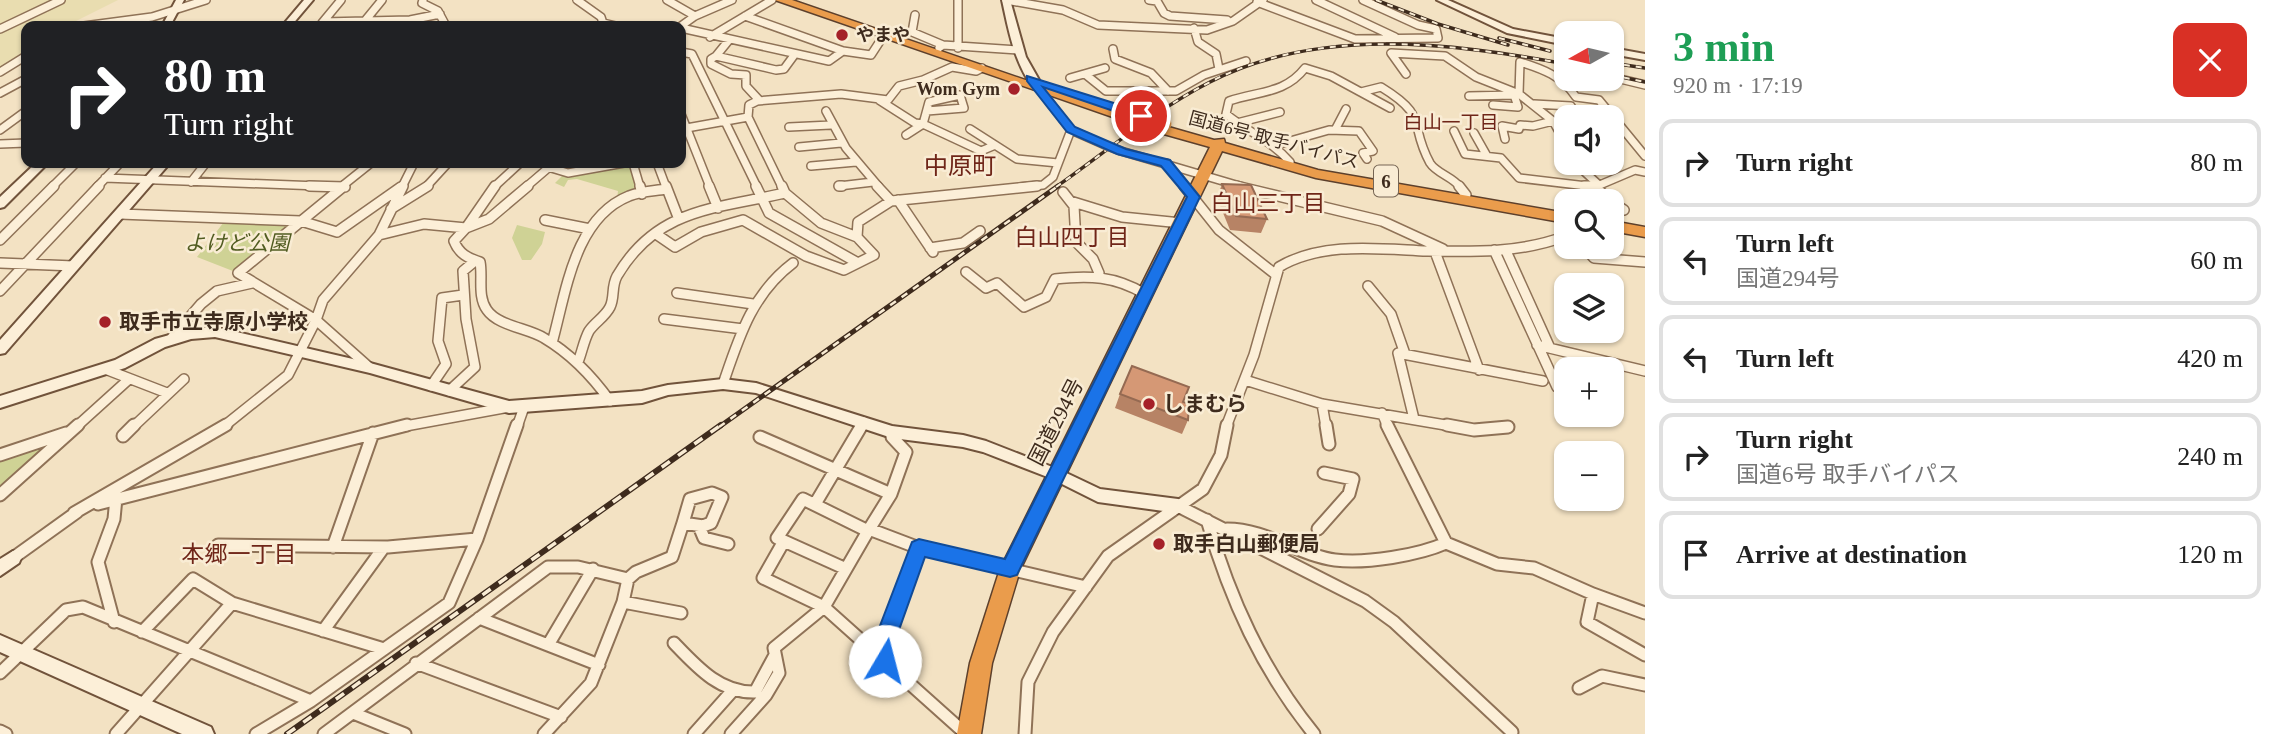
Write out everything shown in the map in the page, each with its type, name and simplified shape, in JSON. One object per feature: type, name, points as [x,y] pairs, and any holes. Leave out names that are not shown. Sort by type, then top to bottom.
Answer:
[{"type":"highway","name":"国道6号 取手バイパス","points":[[781,0],[1218,145],[1340,179],[1554,216]]},
{"type":"highway","name":"国道6号 取手バイパス","points":[[796,0],[941,46],[1034,83]]},
{"type":"highway","name":"国道6号 取手バイパス","points":[[1218,145],[1290,162],[1554,210]]},
{"type":"highway","name":"国道294号","points":[[967,734],[984,652],[1010,569],[1218,145]]},
{"type":"highway","points":[[1624,217],[1645,225]]},
{"type":"highway","points":[[1624,228],[1645,232]]},
{"type":"street","points":[[0,29],[61,0]]},
{"type":"street","points":[[170,21],[180,0]]},
{"type":"street","points":[[122,21],[152,17],[206,0]]},
{"type":"street","points":[[290,21],[309,0]]},
{"type":"street","points":[[324,21],[341,0]]},
{"type":"street","points":[[365,21],[382,0]]},
{"type":"street","points":[[422,0],[422,3],[440,14],[444,21]]},
{"type":"street","points":[[577,0],[601,17],[600,21]]},
{"type":"street","points":[[667,0],[695,16]]},
{"type":"street","points":[[686,23],[695,16],[732,0]]},
{"type":"street","points":[[710,37],[772,0]]},
{"type":"street","points":[[958,0],[958,48]]},
{"type":"street","points":[[1363,0],[1418,25],[1436,29],[1438,38],[1355,39],[1260,1],[1233,21],[1207,30],[1098,25],[1063,10],[1006,0],[1018,51],[1034,83],[1071,130],[1121,151],[1342,210],[1426,237],[1438,249],[1479,370]]},
{"type":"street","points":[[1149,0],[1157,1],[1164,13],[1170,16],[1233,21]]},
{"type":"street","points":[[1316,0],[1399,39]]},
{"type":"street","points":[[1441,0],[1456,3],[1510,31],[1554,40]]},
{"type":"street","points":[[384,21],[440,14]]},
{"type":"street","points":[[915,15],[912,32],[941,46],[1018,51]]},
{"type":"street","points":[[745,16],[863,56],[871,55],[884,35]]},
{"type":"street","points":[[1194,28],[1198,42],[1212,46],[1219,69]]},
{"type":"street","points":[[686,29],[710,37],[830,61],[843,51]]},
{"type":"street","points":[[729,40],[712,59],[712,64],[731,74],[746,75],[746,86],[759,100]]},
{"type":"street","points":[[1113,49],[1115,59],[1147,69],[1168,91]]},
{"type":"street","points":[[686,53],[692,54],[769,213],[858,262]]},
{"type":"street","points":[[1406,74],[1391,53],[1444,56],[1476,76],[1534,104],[1553,121]]},
{"type":"street","points":[[1624,53],[1645,57]]},
{"type":"street","points":[[716,56],[776,70],[784,69],[795,54]]},
{"type":"street","points":[[0,72],[21,59]]},
{"type":"street","points":[[1085,74],[1106,91],[1168,91],[1176,90],[1219,69],[1246,61]]},
{"type":"street","points":[[1493,105],[1518,107],[1520,62],[1554,73]]},
{"type":"street","points":[[656,234],[675,247],[701,232],[743,220],[806,256],[844,270],[874,255],[857,237],[821,223],[785,193],[774,172],[771,159],[755,136],[748,117],[749,105],[759,100],[841,94],[879,100],[893,97],[899,86],[923,80],[952,67],[976,71],[982,68]]},
{"type":"street","points":[[1070,78],[1105,68]]},
{"type":"street","points":[[1290,162],[1276,145],[1226,114],[1229,102],[1282,89],[1296,82],[1305,68],[1331,76],[1390,108]]},
{"type":"street","points":[[1624,80],[1645,85]]},
{"type":"street","points":[[0,93],[21,82]]},
{"type":"street","points":[[1361,92],[1381,87],[1406,102],[1416,117],[1432,165],[1458,183],[1466,195]]},
{"type":"street","points":[[1573,91],[1576,97],[1599,100],[1645,156]]},
{"type":"street","points":[[1469,96],[1517,94]]},
{"type":"street","points":[[906,135],[923,124],[929,102],[960,95],[964,108],[927,111]]},
{"type":"street","points":[[879,100],[915,123],[923,124],[981,150],[993,146]]},
{"type":"street","points":[[1534,104],[1554,105]]},
{"type":"street","points":[[1335,130],[1346,109]]},
{"type":"street","points":[[826,111],[841,143],[873,182],[895,201],[932,250],[963,243],[980,231]]},
{"type":"street","points":[[1237,123],[1280,112]]},
{"type":"street","points":[[0,130],[21,115]]},
{"type":"street","points":[[686,129],[748,117]]},
{"type":"street","points":[[1505,139],[1502,126],[1519,130],[1520,125],[1533,126],[1553,121]]},
{"type":"street","points":[[789,127],[831,125]]},
{"type":"street","points":[[970,129],[1017,159],[1058,163]]},
{"type":"street","points":[[857,237],[858,222],[895,201],[992,189],[1037,187],[1054,177],[1071,130]]},
{"type":"street","points":[[1276,145],[1335,130],[1359,131],[1373,151],[1363,153],[1367,159]]},
{"type":"street","points":[[1454,131],[1465,154],[1501,158],[1519,178],[1597,186],[1635,170],[1645,172]]},
{"type":"street","points":[[1474,133],[1487,156]]},
{"type":"street","points":[[686,134],[718,208]]},
{"type":"street","points":[[0,144],[21,143]]},
{"type":"street","points":[[799,148],[841,143]]},
{"type":"street","points":[[811,166],[856,162]]},
{"type":"street","points":[[1166,163],[1219,230],[1275,274]]},
{"type":"street","points":[[0,204],[37,168]]},
{"type":"street","points":[[0,240],[71,168]]},
{"type":"street","points":[[0,291],[115,168]]},
{"type":"street","points":[[0,349],[160,168]]},
{"type":"street","points":[[191,182],[202,168]]},
{"type":"street","points":[[366,168],[238,273],[252,284],[316,320],[370,368]]},
{"type":"street","points":[[7,564],[74,513],[221,429],[288,375],[316,320],[323,300],[379,235],[411,168]]},
{"type":"street","points":[[390,209],[423,191],[444,168]]},
{"type":"street","points":[[513,168],[500,178],[454,241],[456,250],[466,258],[480,262],[483,270],[484,306],[492,317],[532,331],[552,343],[587,368],[610,401]]},
{"type":"street","points":[[379,235],[406,226],[434,224],[466,228],[489,219],[548,168]]},
{"type":"street","points":[[557,168],[568,173],[596,168]]},
{"type":"street","points":[[634,168],[642,194]]},
{"type":"street","points":[[659,168],[678,217]]},
{"type":"street","points":[[1586,175],[1600,189]]},
{"type":"street","points":[[105,178],[345,187]]},
{"type":"street","points":[[839,186],[873,182]]},
{"type":"street","points":[[120,214],[301,220],[337,232],[401,187]]},
{"type":"street","points":[[552,343],[577,257],[599,215],[628,196],[666,189]]},
{"type":"street","points":[[1063,192],[1070,201],[1076,218],[1073,235],[1103,278],[1118,278],[1145,294]]},
{"type":"street","points":[[578,362],[590,330],[603,319],[612,303],[611,288],[626,258],[639,244],[678,217],[785,193]]},
{"type":"street","points":[[1070,201],[1122,217],[1181,223]]},
{"type":"street","points":[[545,220],[590,229]]},
{"type":"street","points":[[1025,734],[1028,682],[1053,632],[1108,556],[1203,489],[1221,455],[1226,427],[1254,355],[1275,274],[1287,261],[1308,254],[1359,249],[1506,251],[1537,247],[1554,241]]},
{"type":"street","points":[[1494,250],[1554,381]]},
{"type":"street","points":[[1506,251],[1550,348]]},
{"type":"street","points":[[1607,259],[1645,262]]},
{"type":"street","points":[[449,391],[475,367],[465,330],[463,271],[475,261]]},
{"type":"street","points":[[0,263],[74,266]]},
{"type":"street","points":[[723,384],[754,304],[764,287],[793,263]]},
{"type":"street","points":[[966,272],[986,288],[997,283],[1024,307],[1046,297],[1055,279],[1099,273]]},
{"type":"street","points":[[170,340],[201,304],[217,291],[252,284]]},
{"type":"street","points":[[1368,286],[1391,314],[1405,354]]},
{"type":"street","points":[[677,293],[754,304]]},
{"type":"street","points":[[431,386],[446,364],[438,341],[442,298],[463,295]]},
{"type":"street","points":[[664,319],[743,329]]},
{"type":"street","points":[[0,402],[105,369],[170,340],[215,332],[370,368],[517,407]]},
{"type":"street","points":[[1537,345],[1645,371]]},
{"type":"street","points":[[1415,419],[1398,353],[1543,380]]},
{"type":"street","points":[[105,369],[167,393]]},
{"type":"street","points":[[123,436],[184,379]]},
{"type":"street","points":[[0,495],[128,380]]},
{"type":"street","points":[[1245,380],[1322,404],[1475,430],[1508,427]]},
{"type":"street","points":[[74,513],[116,498],[373,433],[517,407],[610,401],[723,384],[756,388],[892,432],[971,443],[1055,474],[1107,498],[1178,506],[1375,608],[1394,622],[1512,732]]},
{"type":"street","points":[[1322,404],[1329,444]]},
{"type":"street","points":[[256,734],[311,701],[449,603],[457,590],[477,539],[517,407]]},
{"type":"street","points":[[1382,414],[1446,543],[1497,564],[1534,568],[1645,613]]},
{"type":"street","points":[[815,504],[864,422]]},
{"type":"street","points":[[0,455],[72,431]]},
{"type":"street","points":[[731,734],[766,695],[779,673],[774,648],[824,607],[844,568],[891,494],[906,452],[892,437],[892,432]]},
{"type":"street","points":[[333,547],[373,433]]},
{"type":"street","points":[[760,437],[891,494]]},
{"type":"street","points":[[1318,529],[1349,494],[1353,479],[1324,473]]},
{"type":"street","points":[[544,734],[591,683],[623,602],[628,579],[636,572],[672,557],[682,523],[690,499],[712,493],[722,497],[711,523],[699,526],[682,523]]},
{"type":"street","points":[[114,622],[98,562],[114,519],[116,498]]},
{"type":"street","points":[[844,568],[777,538],[803,499],[868,530],[919,548],[1086,587]]},
{"type":"street","points":[[1207,520],[1230,593],[1274,685],[1314,734]]},
{"type":"street","points":[[699,526],[704,538],[728,544]]},
{"type":"street","points":[[1223,529],[1244,529],[1335,560],[1424,553],[1446,543]]},
{"type":"street","points":[[218,545],[384,547],[477,539]]},
{"type":"street","points":[[784,541],[763,578],[824,607],[967,734]]},
{"type":"street","points":[[323,631],[384,547]]},
{"type":"street","points":[[885,661],[883,644],[919,548]]},
{"type":"street","points":[[324,734],[548,567],[564,565],[593,569],[628,579]]},
{"type":"street","points":[[548,645],[593,569]]},
{"type":"street","points":[[142,632],[193,579],[232,603],[384,649]]},
{"type":"street","points":[[1593,594],[1587,622],[1645,655]]},
{"type":"street","points":[[623,602],[681,613]]},
{"type":"street","points":[[116,734],[232,603]]},
{"type":"street","points":[[0,673],[66,610],[83,607],[311,701]]},
{"type":"street","points":[[479,618],[599,665]]},
{"type":"street","points":[[0,643],[204,734]]},
{"type":"street","points":[[674,643],[708,678],[745,694],[755,692],[775,655]]},
{"type":"street","points":[[416,663],[561,717]]},
{"type":"street","points":[[1579,688],[1586,680],[1599,675],[1645,685]]},
{"type":"street","points":[[694,734],[734,689]]},
{"type":"street","points":[[353,713],[405,734]]},
{"type":"street","points":[[0,731],[6,734]]},
{"type":"shaded area","points":[[0,0],[118,0],[76,21],[21,21],[21,62],[0,74]]},
{"type":"green space","points":[[605,168],[630,168],[637,193],[616,208],[618,191],[577,179],[568,180],[564,187],[555,183],[563,175]]},
{"type":"green space","name":"よけど公園","points":[[227,218],[301,221],[238,273],[197,257]]},
{"type":"green space","points":[[517,225],[545,232],[542,244],[531,260],[522,260],[512,238]]},
{"type":"green space","points":[[72,431],[0,495],[0,455]]},
{"type":"building","points":[[1222,184],[1251,185],[1267,219],[1236,216]]},
{"type":"building","points":[[1132,366],[1189,387],[1183,402],[1189,404],[1188,420],[1120,394]]},
{"type":"railway","points":[[1376,0],[1438,24],[1508,45]]},
{"type":"railway","points":[[1499,38],[1550,51]]},
{"type":"railway","points":[[1056,187],[1150,118],[1190,93],[1252,64],[1295,53],[1340,46],[1385,44],[1477,50],[1554,62]]},
{"type":"railway","points":[[1624,65],[1645,68]]},
{"type":"railway","points":[[1624,78],[1645,82]]},
{"type":"railway","points":[[719,427],[1058,186]]},
{"type":"railway","points":[[287,734],[721,425]]},
{"type":"place","name":"やまや","points":[[842,35]]},
{"type":"place","name":"Wom Gym","points":[[1014,89]]},
{"type":"place","name":"取手市立寺原小学校","points":[[105,322]]},
{"type":"place","name":"しまむら","points":[[1149,404]]},
{"type":"place","name":"取手白山郵便局","points":[[1159,544]]},
{"type":"district","name":"白山一丁目","points":[[1451,122]]},
{"type":"district","name":"中原町","points":[[960,166]]},
{"type":"district","name":"白山三丁目","points":[[1268,203]]},
{"type":"district","name":"白山四丁目","points":[[1072,237]]},
{"type":"district","name":"本郷一丁目","points":[[239,554]]},
{"type":"route","points":[[885,661],[883,644],[919,548],[1010,569],[1194,197],[1166,163],[1121,151],[1071,130],[1031,79],[1141,116]]}]
